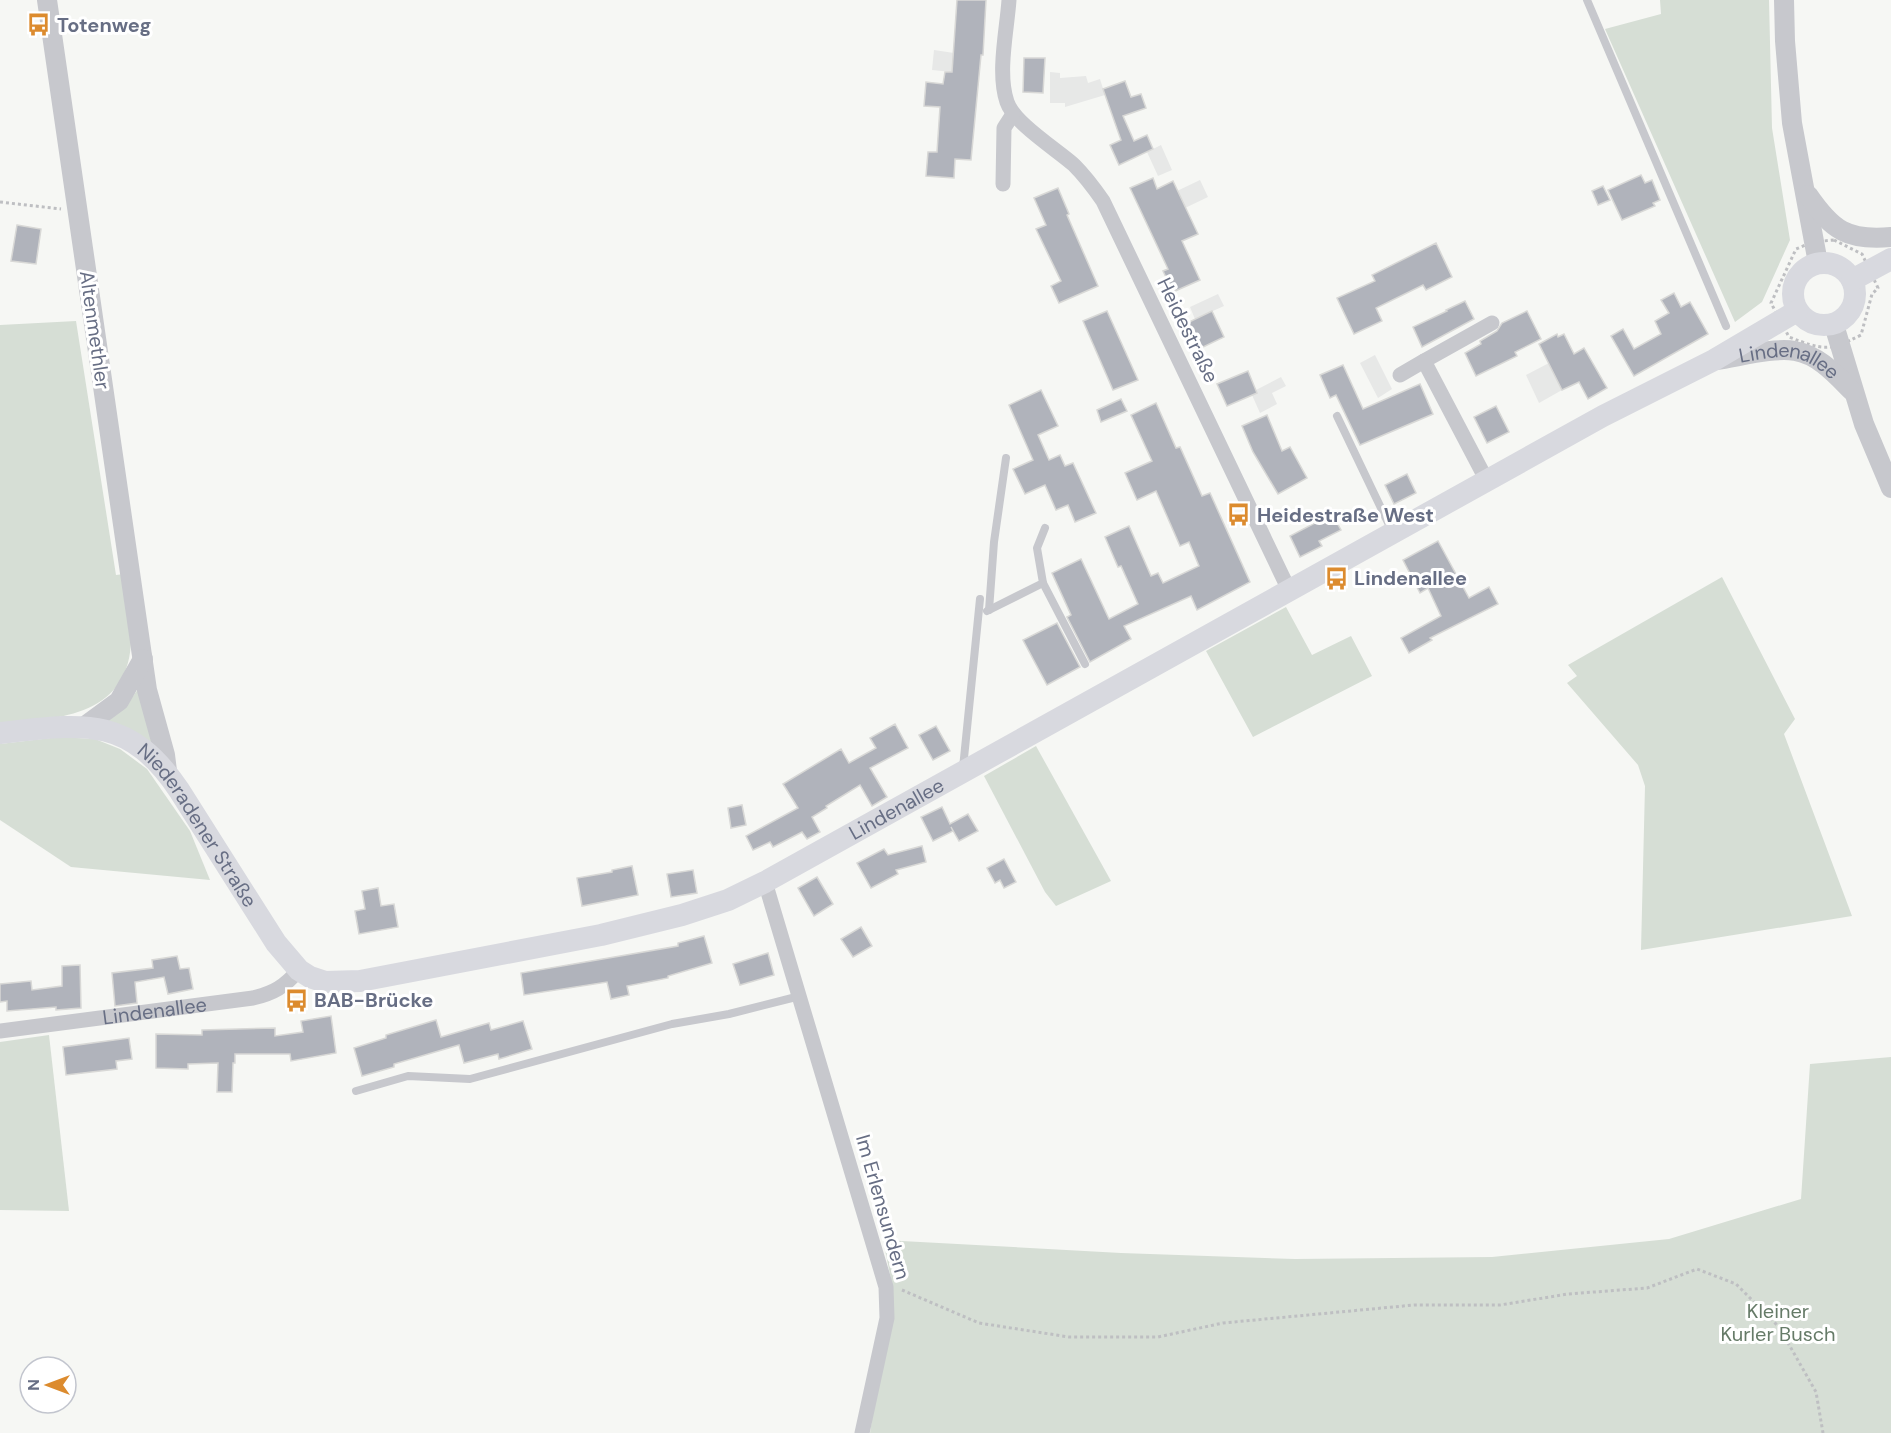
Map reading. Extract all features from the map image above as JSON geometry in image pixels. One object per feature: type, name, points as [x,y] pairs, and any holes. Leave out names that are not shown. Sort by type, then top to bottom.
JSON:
[{"type":"main road","points":[[1862,275],[1846,272],[1828,263],[1815,252],[1795,282],[1788,316],[1823,326],[1837,335],[1844,319],[1851,311],[1862,275],[1891,258]]},
{"type":"main road","name":"Lindenallee","points":[[360,981],[578,940],[682,915],[728,900],[765,882],[1603,416],[1714,360],[1788,316]]},
{"type":"main road","name":"Niederadener Straße","points":[[0,733],[85,726],[113,732],[134,742],[152,755],[167,771],[276,943],[299,970],[325,982],[360,981]]},
{"type":"street","name":"Altenmethler","points":[[47,0],[147,690],[165,755],[167,771]]},
{"type":"street","points":[[1003,184],[1004,128],[1013,114],[1007,101],[1004,80],[1004,55],[1010,0]]},
{"type":"street","points":[[1784,0],[1792,123],[1815,252]]},
{"type":"street","name":"Heidestraße","points":[[1013,114],[1074,165],[1103,201],[1289,590]]},
{"type":"street","points":[[1803,188],[1824,217],[1841,231],[1863,237],[1891,237]]},
{"type":"street","points":[[1400,375],[1492,323]]},
{"type":"street","points":[[1837,335],[1864,424],[1891,488]]},
{"type":"street","name":"Lindenallee","points":[[1714,360],[1768,352],[1795,351],[1819,361],[1854,393]]},
{"type":"street","points":[[1425,361],[1487,481]]},
{"type":"street","points":[[85,726],[119,701],[143,659]]},
{"type":"street","name":"Im Erlensundern","points":[[765,882],[886,1287],[887,1318],[862,1433]]},
{"type":"street","name":"Lindenallee","points":[[0,1031],[253,998],[286,985],[299,970]]},
{"type":"lane","points":[[1587,0],[1726,326]]},
{"type":"lane","points":[[1337,416],[1393,533]]},
{"type":"lane","points":[[989,610],[994,542],[1001,506],[1006,458]]},
{"type":"lane","points":[[1045,528],[1037,548],[1043,583],[1085,664]]},
{"type":"lane","points":[[978,615],[1043,583]]},
{"type":"lane","points":[[962,772],[980,599]]},
{"type":"lane","points":[[356,1091],[408,1076],[470,1080],[672,1024],[729,1014],[800,996]]},
{"type":"path","points":[[0,202],[78,211]]},
{"type":"path","points":[[1834,240],[1862,254],[1862,275],[1878,288],[1872,294],[1861,335],[1837,335],[1817,348],[1789,338],[1788,316],[1771,303],[1796,249],[1815,252],[1834,240]]},
{"type":"path","points":[[886,1287],[899,1289],[979,1323],[1069,1337],[1158,1337],[1223,1323],[1414,1305],[1500,1305],[1568,1294],[1647,1288],[1697,1269],[1736,1284],[1779,1327],[1816,1392],[1823,1433]]},
{"type":"shaded area","points":[[934,50],[954,53],[952,72],[932,70]]},
{"type":"shaded area","points":[[1050,72],[1060,73],[1060,78],[1086,76],[1088,83],[1100,79],[1105,95],[1065,107],[1065,103],[1050,103]]},
{"type":"shaded area","points":[[1161,145],[1172,170],[1158,176],[1147,152]]},
{"type":"shaded area","points":[[1200,180],[1208,197],[1185,208],[1177,191]]},
{"type":"shaded area","points":[[1218,294],[1224,306],[1195,319],[1190,307]]},
{"type":"shaded area","points":[[1375,355],[1392,389],[1378,398],[1360,363]]},
{"type":"shaded area","points":[[1549,363],[1562,390],[1539,403],[1526,375]]},
{"type":"shaded area","points":[[1281,377],[1286,386],[1272,393],[1277,404],[1260,413],[1252,395],[1257,392],[1256,390]]},
{"type":"green space","points":[[1660,0],[1769,0],[1772,128],[1790,240],[1762,302],[1735,322],[1605,29],[1661,14]]},
{"type":"green space","points":[[76,321],[116,575],[124,574],[131,634],[128,661],[120,682],[107,697],[90,708],[47,719],[0,724],[0,325]]},
{"type":"green space","points":[[1722,577],[1795,719],[1784,734],[1852,916],[1641,950],[1645,786],[1638,765],[1567,683],[1577,676],[1568,665]]},
{"type":"green space","points":[[1286,607],[1312,655],[1351,636],[1372,676],[1253,737],[1206,651]]},
{"type":"green space","points":[[139,688],[154,746],[108,721],[124,708]]},
{"type":"green space","points":[[59,737],[95,739],[120,749],[147,769],[190,831],[210,880],[71,867],[0,820],[0,744]]},
{"type":"green space","points":[[1036,746],[1111,881],[1056,906],[1045,892],[984,776]]},
{"type":"green space","points":[[49,1035],[69,1211],[0,1210],[0,1042]]},
{"type":"green space","name":"Kleiner Kurler Busch","points":[[1891,1057],[1891,1433],[870,1433],[892,1284],[883,1240],[1121,1253],[1295,1259],[1492,1257],[1669,1239],[1801,1199],[1810,1064]]},
{"type":"building","points":[[957,0],[986,0],[983,55],[981,55],[971,160],[955,159],[954,178],[926,176],[928,152],[937,152],[940,107],[924,106],[926,82],[943,84],[945,72],[952,72]]},
{"type":"building","points":[[1024,58],[1045,58],[1043,93],[1023,92]]},
{"type":"building","points":[[1125,81],[1131,97],[1141,94],[1146,108],[1123,116],[1134,141],[1147,135],[1153,149],[1119,165],[1110,145],[1121,140],[1103,89]]},
{"type":"building","points":[[1641,175],[1645,183],[1652,180],[1660,200],[1653,203],[1655,206],[1622,220],[1608,190]]},
{"type":"building","points":[[1153,178],[1157,189],[1173,181],[1198,234],[1182,241],[1200,280],[1173,292],[1163,271],[1168,269],[1130,188]]},
{"type":"building","points":[[1603,186],[1610,200],[1598,205],[1592,191]]},
{"type":"building","points":[[1058,188],[1069,214],[1067,215],[1098,286],[1059,303],[1051,286],[1061,281],[1036,229],[1046,225],[1034,198]]},
{"type":"building","points":[[17,225],[41,229],[36,264],[11,261]]},
{"type":"building","points":[[1436,243],[1452,277],[1426,290],[1423,285],[1376,308],[1382,321],[1354,334],[1337,298],[1375,281],[1372,275]]},
{"type":"building","points":[[1674,293],[1681,307],[1690,302],[1708,334],[1634,376],[1611,336],[1623,329],[1634,349],[1661,334],[1655,321],[1669,313],[1661,300]]},
{"type":"building","points":[[1465,301],[1474,319],[1422,347],[1413,327]]},
{"type":"building","points":[[1107,311],[1138,380],[1113,390],[1083,321]]},
{"type":"building","points":[[1212,311],[1224,337],[1199,349],[1187,323]]},
{"type":"building","points":[[1527,311],[1541,339],[1515,352],[1517,356],[1476,376],[1465,353],[1481,344],[1480,341],[1497,331],[1502,323]]},
{"type":"building","points":[[1557,334],[1558,337],[1564,334],[1574,354],[1584,348],[1607,388],[1588,399],[1579,382],[1562,390],[1539,344]]},
{"type":"building","points":[[1343,365],[1363,409],[1420,384],[1433,414],[1360,445],[1336,395],[1330,398],[1320,375]]},
{"type":"building","points":[[1248,371],[1257,393],[1227,406],[1217,384]]},
{"type":"building","points":[[1041,390],[1058,426],[1038,435],[1049,460],[1060,455],[1065,466],[1073,463],[1096,513],[1075,522],[1068,505],[1056,510],[1045,485],[1025,494],[1013,469],[1033,460],[1009,405]]},
{"type":"building","points":[[1121,399],[1127,411],[1101,422],[1097,410]]},
{"type":"building","points":[[1156,403],[1176,448],[1180,447],[1202,496],[1210,493],[1250,582],[1197,610],[1191,596],[1124,626],[1131,639],[1090,662],[1067,617],[1071,615],[1052,573],[1081,559],[1109,619],[1138,604],[1105,537],[1129,526],[1151,576],[1158,573],[1163,583],[1199,566],[1189,542],[1180,546],[1156,491],[1137,500],[1125,473],[1152,461],[1131,415]]},
{"type":"building","points":[[1496,406],[1509,432],[1487,443],[1474,417]]},
{"type":"building","points":[[1267,415],[1282,451],[1290,447],[1307,478],[1278,494],[1253,452],[1242,426]]},
{"type":"building","points":[[1407,474],[1416,493],[1394,504],[1385,485]]},
{"type":"building","points":[[1332,514],[1341,530],[1319,541],[1322,546],[1300,557],[1290,536]]},
{"type":"building","points":[[1438,541],[1469,598],[1489,587],[1498,604],[1430,638],[1432,640],[1409,653],[1401,638],[1441,616],[1428,588],[1420,593],[1403,560]]},
{"type":"building","points":[[1057,623],[1080,667],[1047,685],[1023,640]]},
{"type":"building","points":[[895,724],[908,748],[870,768],[887,797],[872,806],[860,785],[812,817],[820,832],[807,839],[802,832],[773,847],[770,842],[753,850],[746,836],[798,808],[783,784],[841,749],[849,763],[876,748],[870,738]]},
{"type":"building","points":[[936,726],[950,751],[933,760],[919,735]]},
{"type":"building","points":[[742,805],[746,825],[731,828],[728,808]]},
{"type":"building","points":[[942,807],[950,824],[968,814],[978,831],[959,841],[951,827],[953,831],[933,841],[921,817]]},
{"type":"building","points":[[922,846],[926,862],[896,870],[898,874],[871,888],[857,863],[884,849],[888,855]]},
{"type":"building","points":[[1004,859],[1016,882],[1004,888],[1000,880],[995,883],[987,868]]},
{"type":"building","points":[[632,866],[638,895],[582,906],[577,878]]},
{"type":"building","points":[[693,870],[697,893],[671,897],[667,874]]},
{"type":"building","points":[[817,877],[833,904],[814,916],[798,888]]},
{"type":"building","points":[[378,888],[381,906],[394,904],[398,927],[359,934],[355,911],[365,909],[362,891]]},
{"type":"building","points":[[861,927],[872,946],[853,957],[841,939]]},
{"type":"building","points":[[704,936],[712,963],[668,976],[668,978],[627,986],[629,995],[611,999],[607,982],[524,995],[521,973],[678,946],[678,943]]},
{"type":"building","points":[[768,953],[774,975],[740,985],[733,964]]},
{"type":"building","points":[[177,956],[180,969],[189,968],[193,989],[168,994],[164,977],[135,982],[137,1003],[115,1006],[112,973],[153,968],[152,960]]},
{"type":"building","points":[[80,965],[81,1008],[56,1010],[56,1007],[7,1011],[7,1001],[0,1002],[0,984],[31,981],[32,990],[62,986],[62,966]]},
{"type":"building","points":[[331,1016],[336,1053],[291,1061],[290,1054],[235,1054],[232,1092],[217,1092],[218,1063],[188,1064],[188,1069],[156,1068],[156,1034],[202,1035],[202,1030],[275,1028],[275,1036],[303,1032],[301,1021]]},
{"type":"building","points":[[436,1020],[441,1037],[489,1023],[491,1030],[523,1021],[532,1049],[499,1059],[498,1054],[464,1063],[459,1045],[362,1076],[354,1048],[386,1038],[386,1035]]},
{"type":"building","points":[[129,1038],[132,1059],[116,1061],[117,1069],[66,1075],[63,1047]]},
{"type":"place","name":"Totenweg","points":[[39,25]]},
{"type":"place","name":"Heidestraße West","points":[[1239,515]]},
{"type":"place","name":"Lindenallee","points":[[1336,578]]},
{"type":"place","name":"BAB-Brücke","points":[[296,1000]]}]
